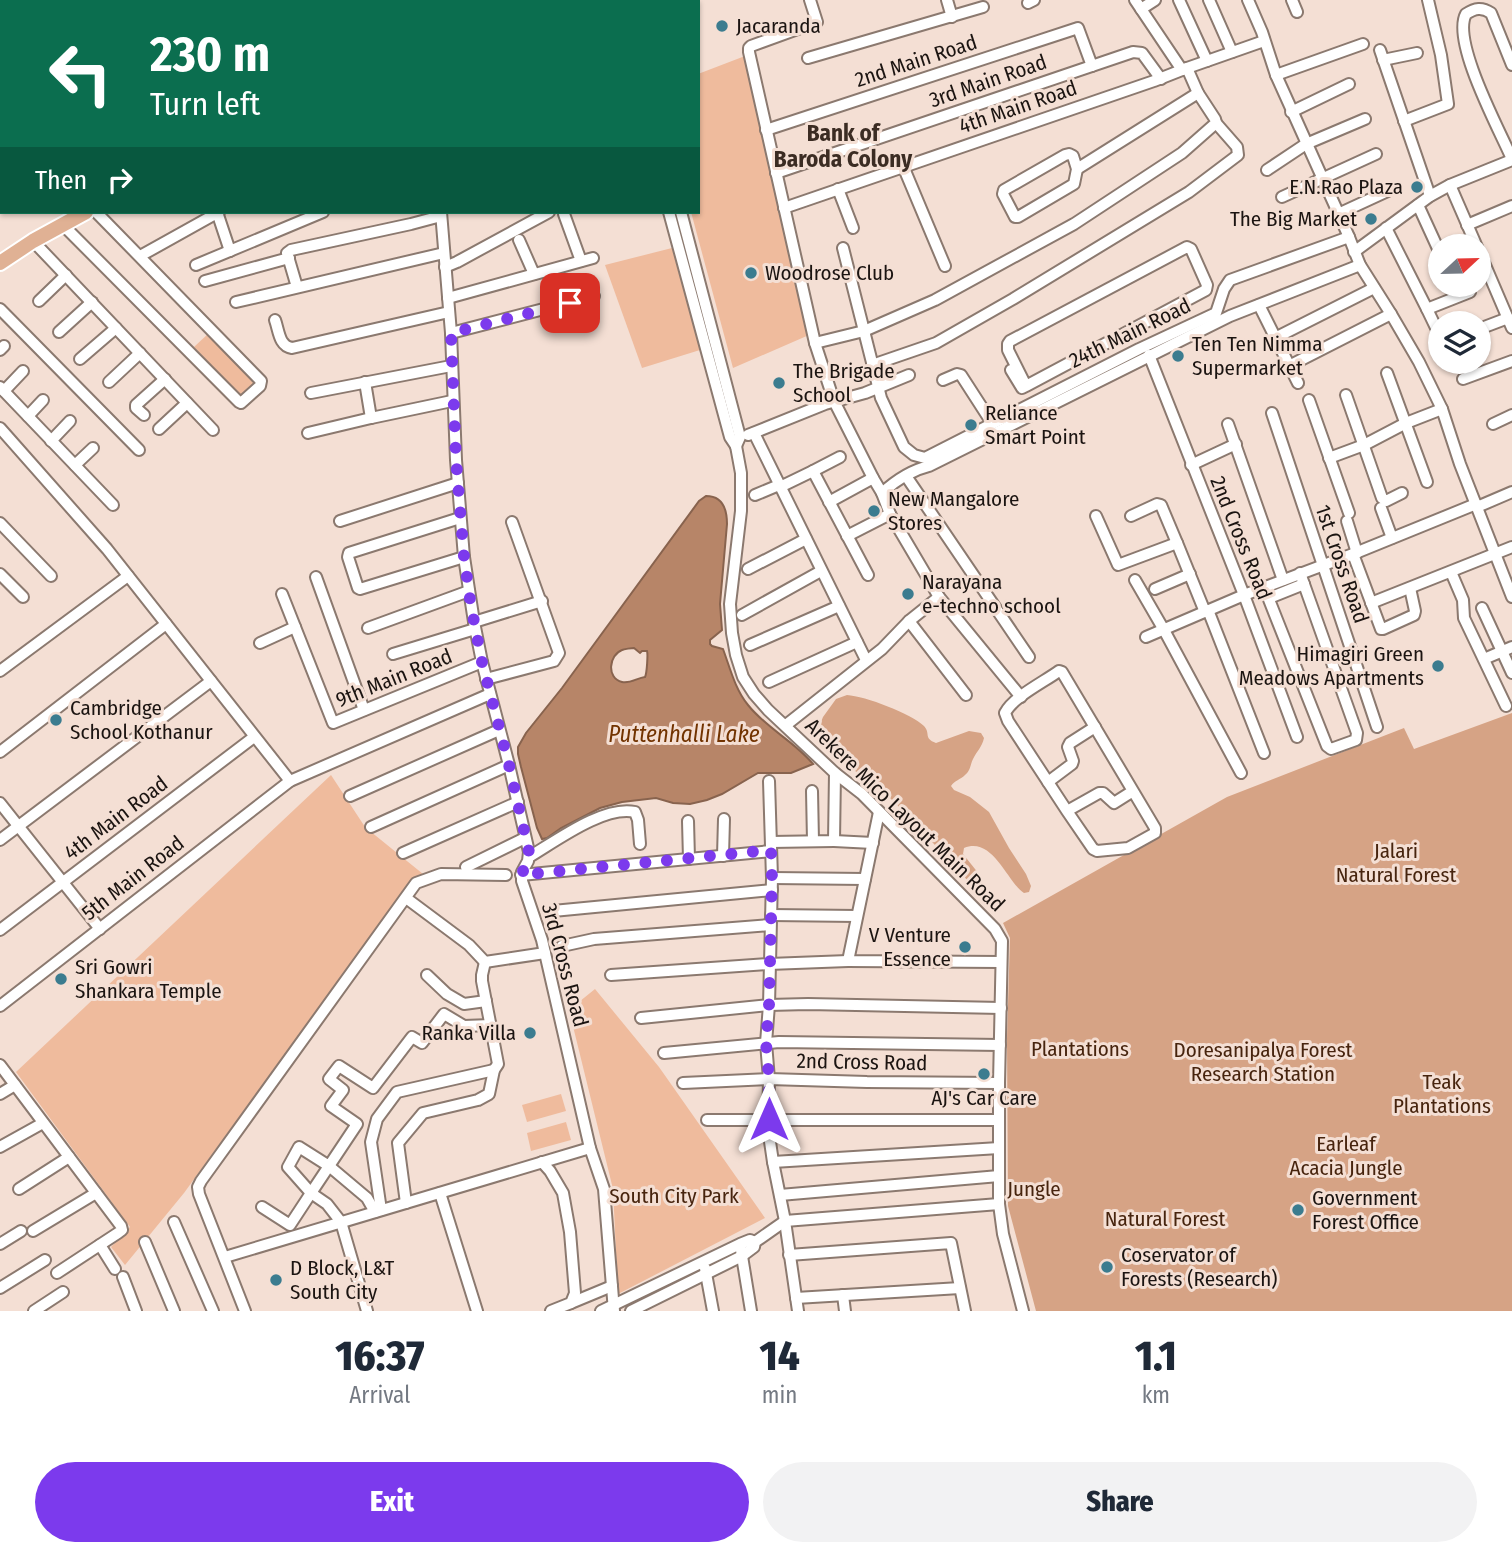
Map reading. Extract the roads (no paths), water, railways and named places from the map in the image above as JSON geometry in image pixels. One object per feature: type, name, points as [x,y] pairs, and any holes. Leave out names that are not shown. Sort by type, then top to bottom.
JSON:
[{"type":"main road","points":[[0,263],[82,214]]},
{"type":"street","points":[[810,0],[817,22],[749,48],[815,342],[834,401],[882,493],[890,514],[939,597],[1021,697]]},
{"type":"street","points":[[947,0],[953,16]]},
{"type":"street","points":[[872,365],[936,343],[1013,299],[1189,192],[1238,155],[1237,147],[1216,123],[1185,69],[1138,4],[1155,0]]},
{"type":"street","points":[[1179,0],[1207,61]]},
{"type":"street","points":[[1209,0],[1231,52]]},
{"type":"street","points":[[1248,0],[1276,75],[1360,265],[1419,362],[1442,409],[1512,597]]},
{"type":"street","points":[[1292,0],[1297,12]]},
{"type":"street","points":[[1404,121],[1448,104],[1441,55],[1428,0]]},
{"type":"street","points":[[808,58],[983,7]]},
{"type":"street","points":[[1354,251],[1430,196],[1512,159],[1507,137],[1474,74],[1462,24],[1466,14],[1476,9],[1491,13],[1512,65]]},
{"type":"street","name":"2nd Main Road","points":[[766,130],[1078,28],[1092,66]]},
{"type":"street","name":"4th Main Road","points":[[784,208],[1264,41]]},
{"type":"street","points":[[1276,75],[1363,44]]},
{"type":"street","name":"3rd Main Road","points":[[776,173],[1133,52],[1142,53],[1161,79]]},
{"type":"street","points":[[1417,53],[1382,55],[1430,196]]},
{"type":"street","points":[[1292,112],[1349,84]]},
{"type":"street","points":[[1077,169],[1073,156],[1065,155],[1004,190],[1003,194],[1015,217],[1074,184],[1077,169],[1198,93]]},
{"type":"street","points":[[1267,170],[1306,144],[1365,119]]},
{"type":"street","points":[[815,342],[864,331],[935,300],[1074,224],[1174,159],[1216,123]]},
{"type":"street","points":[[1282,197],[1376,154]]},
{"type":"street","points":[[903,166],[945,266]]},
{"type":"street","points":[[1450,185],[1471,234]]},
{"type":"street","points":[[838,189],[853,228]]},
{"type":"street","points":[[1338,214],[1390,190]]},
{"type":"street","points":[[1418,205],[1431,234]]},
{"type":"street","points":[[1467,225],[1512,206]]},
{"type":"street","points":[[62,224],[241,403],[261,381],[98,214]]},
{"type":"street","points":[[141,256],[214,214]]},
{"type":"street","points":[[219,214],[230,251]]},
{"type":"street","points":[[196,265],[318,214]]},
{"type":"street","points":[[205,281],[441,214],[464,557],[482,662],[518,802],[529,857],[521,875],[723,856],[813,841],[873,843]]},
{"type":"street","points":[[445,267],[545,214]]},
{"type":"street","points":[[564,214],[581,261]]},
{"type":"street","points":[[669,214],[736,441]]},
{"type":"street","points":[[681,214],[736,441]]},
{"type":"street","points":[[1387,228],[1427,309],[1455,298]]},
{"type":"street","name":"24th Main Road","points":[[882,493],[891,484],[992,423],[1216,313],[1230,280],[1349,237]]},
{"type":"street","points":[[519,240],[534,274]]},
{"type":"street","points":[[33,241],[213,430]]},
{"type":"street","points":[[1012,370],[1022,388],[1026,386],[1117,338],[1206,290],[1207,285],[1189,247],[1010,341],[1008,350],[1026,386]]},
{"type":"street","points":[[843,248],[881,398],[904,447],[925,464]]},
{"type":"street","points":[[236,302],[444,253]]},
{"type":"street","points":[[289,255],[297,287]]},
{"type":"street","points":[[448,298],[593,258]]},
{"type":"street","name":"24th Main Road","points":[[925,464],[1230,316],[1360,265]]},
{"type":"street","points":[[39,302],[66,275]]},
{"type":"street","points":[[1491,279],[1510,323],[1491,327]]},
{"type":"street","points":[[1275,338],[1374,288]]},
{"type":"street","points":[[451,333],[594,296]]},
{"type":"street","points":[[59,332],[92,302]]},
{"type":"street","points":[[1259,305],[1298,383]]},
{"type":"street","points":[[0,309],[139,450]]},
{"type":"street","points":[[275,320],[282,344],[292,348],[449,312]]},
{"type":"street","points":[[1289,366],[1391,314]]},
{"type":"street","points":[[80,359],[116,328]]},
{"type":"street","points":[[1117,338],[1125,356]]},
{"type":"street","points":[[109,382],[140,353]]},
{"type":"street","name":"2nd Cross Road","points":[[1149,355],[1297,737]]},
{"type":"street","points":[[1463,379],[1512,361]]},
{"type":"street","points":[[311,393],[451,366]]},
{"type":"street","points":[[23,371],[2,389],[113,505]]},
{"type":"street","points":[[1387,373],[1427,482]]},
{"type":"street","points":[[736,441],[909,374]]},
{"type":"street","points":[[943,380],[961,375],[992,423]]},
{"type":"street","points":[[144,415],[136,405],[165,379]]},
{"type":"street","points":[[365,382],[371,418]]},
{"type":"street","points":[[1346,395],[1384,500],[1402,493]]},
{"type":"street","points":[[28,416],[43,400]]},
{"type":"street","points":[[1308,400],[1348,517],[1355,553],[1381,629],[1414,615],[1410,588]]},
{"type":"street","points":[[308,433],[452,401]]},
{"type":"street","points":[[159,429],[187,403]]},
{"type":"street","points":[[1329,458],[1442,409]]},
{"type":"street","name":"1st Cross Road","points":[[1272,414],[1377,727]]},
{"type":"street","points":[[1493,424],[1512,415]]},
{"type":"street","points":[[51,441],[70,421]]},
{"type":"street","points":[[1228,424],[1283,580]]},
{"type":"street","points":[[0,428],[107,549],[290,781]]},
{"type":"street","points":[[754,433],[866,660]]},
{"type":"street","name":"Arekere Mico Layout Main Road","points":[[736,441],[741,472],[741,511],[730,604],[732,633],[743,677],[762,703],[835,773],[862,794],[995,929],[1002,941],[999,1204],[1003,1234],[1023,1311]]},
{"type":"street","points":[[1191,465],[1236,444]]},
{"type":"street","points":[[75,465],[93,448]]},
{"type":"street","points":[[755,495],[840,457]]},
{"type":"street","points":[[813,471],[868,575]]},
{"type":"street","points":[[906,476],[1029,657]]},
{"type":"street","points":[[830,502],[873,478]]},
{"type":"street","points":[[340,521],[458,483]]},
{"type":"street","points":[[1146,637],[1244,595],[1267,592],[1302,579],[1321,565],[1512,492]]},
{"type":"street","points":[[1131,516],[1157,504],[1161,505],[1264,753]]},
{"type":"street","points":[[1381,508],[1392,538]]},
{"type":"street","points":[[847,536],[890,514]]},
{"type":"street","points":[[1096,516],[1118,565],[1177,543]]},
{"type":"street","points":[[460,518],[349,553],[348,557],[360,589],[464,557]]},
{"type":"street","points":[[486,679],[554,661],[559,653],[512,522]]},
{"type":"street","points":[[0,523],[51,576]]},
{"type":"street","points":[[748,569],[806,539]]},
{"type":"street","points":[[1371,603],[1512,547]]},
{"type":"street","points":[[742,615],[821,571]]},
{"type":"street","points":[[1451,572],[1463,600],[1464,618],[1506,706]]},
{"type":"street","points":[[0,574],[23,597]]},
{"type":"street","points":[[1155,589],[1190,574]]},
{"type":"street","points":[[0,671],[128,576]]},
{"type":"street","points":[[316,577],[364,710]]},
{"type":"street","points":[[1267,592],[1283,580],[1302,579]]},
{"type":"street","points":[[1267,592],[1327,746],[1333,749],[1356,740],[1357,733],[1302,579]]},
{"type":"street","points":[[1135,580],[1241,773]]},
{"type":"street","points":[[368,628],[469,591]]},
{"type":"street","name":"9th Main Road","points":[[282,594],[333,723],[482,662]]},
{"type":"street","points":[[786,725],[882,649],[909,621],[939,597]]},
{"type":"street","points":[[393,654],[541,601]]},
{"type":"street","points":[[750,645],[839,606]]},
{"type":"street","points":[[1482,608],[1507,649],[1512,673]]},
{"type":"street","points":[[909,621],[966,695]]},
{"type":"street","points":[[0,752],[166,624]]},
{"type":"street","points":[[260,643],[295,627]]},
{"type":"street","points":[[769,681],[857,642]]},
{"type":"street","points":[[1484,659],[1507,649]]},
{"type":"street","points":[[1061,671],[1133,791],[1156,831],[1155,834],[1128,848],[1097,851],[1093,849],[1008,721],[1005,713],[1007,708],[1021,697],[1061,671]]},
{"type":"street","points":[[0,840],[211,681]]},
{"type":"street","name":"5th Main Road","points":[[0,1006],[290,781],[490,694]]},
{"type":"street","points":[[1048,782],[1072,764],[1068,747],[1070,743],[1095,727]]},
{"type":"street","points":[[350,796],[499,730]]},
{"type":"street","name":"4th Main Road","points":[[0,930],[254,737]]},
{"type":"street","points":[[371,827],[509,765]]},
{"type":"street","points":[[834,841],[835,773]]},
{"type":"street","points":[[769,781],[772,878],[766,1043],[769,1119],[773,1162],[798,1311]]},
{"type":"street","points":[[811,791],[813,841]]},
{"type":"street","points":[[1067,811],[1099,793],[1103,793],[1114,803],[1133,791]]},
{"type":"street","points":[[403,853],[518,802]]},
{"type":"street","points":[[0,803],[100,929]]},
{"type":"street","points":[[529,857],[593,820],[615,812],[635,812],[640,845]]},
{"type":"street","points":[[848,961],[879,812]]},
{"type":"street","points":[[723,856],[724,819]]},
{"type":"street","points":[[688,821],[689,859]]},
{"type":"street","points":[[466,867],[525,838]]},
{"type":"street","points":[[245,1311],[198,1187],[416,883],[441,874],[506,875]]},
{"type":"street","name":"3rd Cross Road","points":[[521,875],[545,953],[590,1148],[605,1196],[614,1308]]},
{"type":"street","points":[[772,878],[865,879]]},
{"type":"street","points":[[553,911],[772,890]]},
{"type":"street","points":[[406,898],[469,945],[485,962]]},
{"type":"street","points":[[562,946],[594,939],[771,920],[858,916]]},
{"type":"street","points":[[485,962],[545,953]]},
{"type":"street","points":[[611,975],[848,961],[1001,962]]},
{"type":"street","points":[[406,1203],[398,1143],[423,1113],[478,1100],[489,1094],[494,1070],[498,1064],[482,975],[485,962]]},
{"type":"street","points":[[427,975],[447,994],[464,1004],[486,1001]]},
{"type":"street","points":[[641,1018],[769,1005],[1001,1008]]},
{"type":"street","points":[[262,1207],[290,1225],[357,1124],[331,1106],[343,1090],[329,1079],[339,1066],[373,1088],[412,1037],[422,1043],[444,1014],[464,1026],[491,1025]]},
{"type":"street","points":[[664,1053],[766,1043],[1000,1045]]},
{"type":"street","points":[[0,1065],[121,1226],[122,1230],[57,1273]]},
{"type":"street","points":[[378,1211],[371,1142],[377,1119],[397,1092],[494,1070]]},
{"type":"street","name":"2nd Cross Road","points":[[683,1083],[769,1079],[999,1083]]},
{"type":"street","points":[[0,1094],[15,1085]]},
{"type":"street","points":[[707,1120],[999,1120]]},
{"type":"street","points":[[0,1147],[43,1123]]},
{"type":"street","points":[[368,1311],[341,1222],[327,1204],[311,1193],[288,1167],[299,1147],[329,1166],[367,1198],[378,1211]]},
{"type":"street","points":[[225,1257],[590,1148]]},
{"type":"street","points":[[773,1162],[999,1148]]},
{"type":"street","points":[[19,1189],[69,1157]]},
{"type":"street","points":[[542,1162],[551,1171],[563,1193],[570,1232],[575,1293],[571,1303]]},
{"type":"street","points":[[780,1195],[999,1177]]},
{"type":"street","points":[[0,1244],[96,1193]]},
{"type":"street","points":[[439,1193],[477,1311]]},
{"type":"street","points":[[631,1311],[742,1256],[754,1247],[755,1242],[785,1221],[999,1204]]},
{"type":"street","points":[[174,1222],[213,1311]]},
{"type":"street","points":[[601,1311],[614,1308],[740,1244],[750,1240],[755,1242]]},
{"type":"street","points":[[145,1242],[174,1311]]},
{"type":"street","points":[[789,1255],[951,1242],[965,1311]]},
{"type":"street","points":[[740,1244],[751,1311]]},
{"type":"street","points":[[100,1245],[119,1273],[136,1311]]},
{"type":"street","points":[[0,1288],[45,1261]]},
{"type":"street","points":[[703,1262],[713,1311]]},
{"type":"street","points":[[551,1311],[612,1286]]},
{"type":"street","points":[[796,1298],[960,1288]]},
{"type":"street","points":[[34,1311],[63,1292]]},
{"type":"street","points":[[843,1295],[845,1311]]},
{"type":"water","name":"Puttenhalli Lake","points":[[706,496],[716,498],[723,504],[727,518],[720,604],[722,630],[710,640],[710,644],[723,649],[736,685],[748,705],[813,764],[791,773],[758,773],[722,794],[690,804],[656,798],[600,808],[542,839],[521,767],[518,747],[699,501]],"holes":[[[634,648],[640,653],[647,651],[645,677],[628,682],[617,680],[613,676],[611,666],[614,657],[623,650]]]},
{"type":"place","name":"Jacaranda","points":[[722,26]]},
{"type":"place","name":"E.N.Rao Plaza","points":[[1417,187]]},
{"type":"place","name":"The Big Market","points":[[1371,219]]},
{"type":"place","name":"Woodrose Club","points":[[751,273]]},
{"type":"place","name":"Ten Ten Nimma Supermarket","points":[[1178,356]]},
{"type":"place","name":"The Brigade School","points":[[779,383]]},
{"type":"place","name":"Reliance Smart Point","points":[[971,425]]},
{"type":"place","name":"New Mangalore Stores","points":[[874,511]]},
{"type":"place","name":"Narayana e-techno school","points":[[908,594]]},
{"type":"place","name":"Himagiri Green Meadows Apartments","points":[[1438,666]]},
{"type":"place","name":"Cambridge School Kothanur","points":[[56,720]]},
{"type":"place","name":"V Venture Essence","points":[[965,947]]},
{"type":"place","name":"Sri Gowri Shankara Temple","points":[[61,979]]},
{"type":"place","name":"Ranka Villa","points":[[530,1033]]},
{"type":"place","name":"AJ's Car Care","points":[[984,1074]]},
{"type":"place","name":"Government Forest Office","points":[[1298,1210]]},
{"type":"place","name":"Coservator of Forests (Research)","points":[[1107,1267]]},
{"type":"place","name":"D Block, L&T South City","points":[[276,1280]]},
{"type":"district","name":"Bank of Baroda Colony","points":[[843,146]]},
{"type":"park label","name":"Jalari Natural Forest","points":[[1396,863]]},
{"type":"park label","name":"Plantations","points":[[1080,1049]]},
{"type":"park label","name":"Doresanipalya Forest Research Station","points":[[1263,1062]]},
{"type":"park label","name":"Teak Plantations","points":[[1442,1094]]},
{"type":"park label","name":"Earleaf Acacia Jungle","points":[[1346,1156]]},
{"type":"park label","name":"Jungle","points":[[1034,1189]]},
{"type":"park label","name":"South City Park","points":[[674,1196]]},
{"type":"park label","name":"Natural Forest","points":[[1165,1219]]}]
